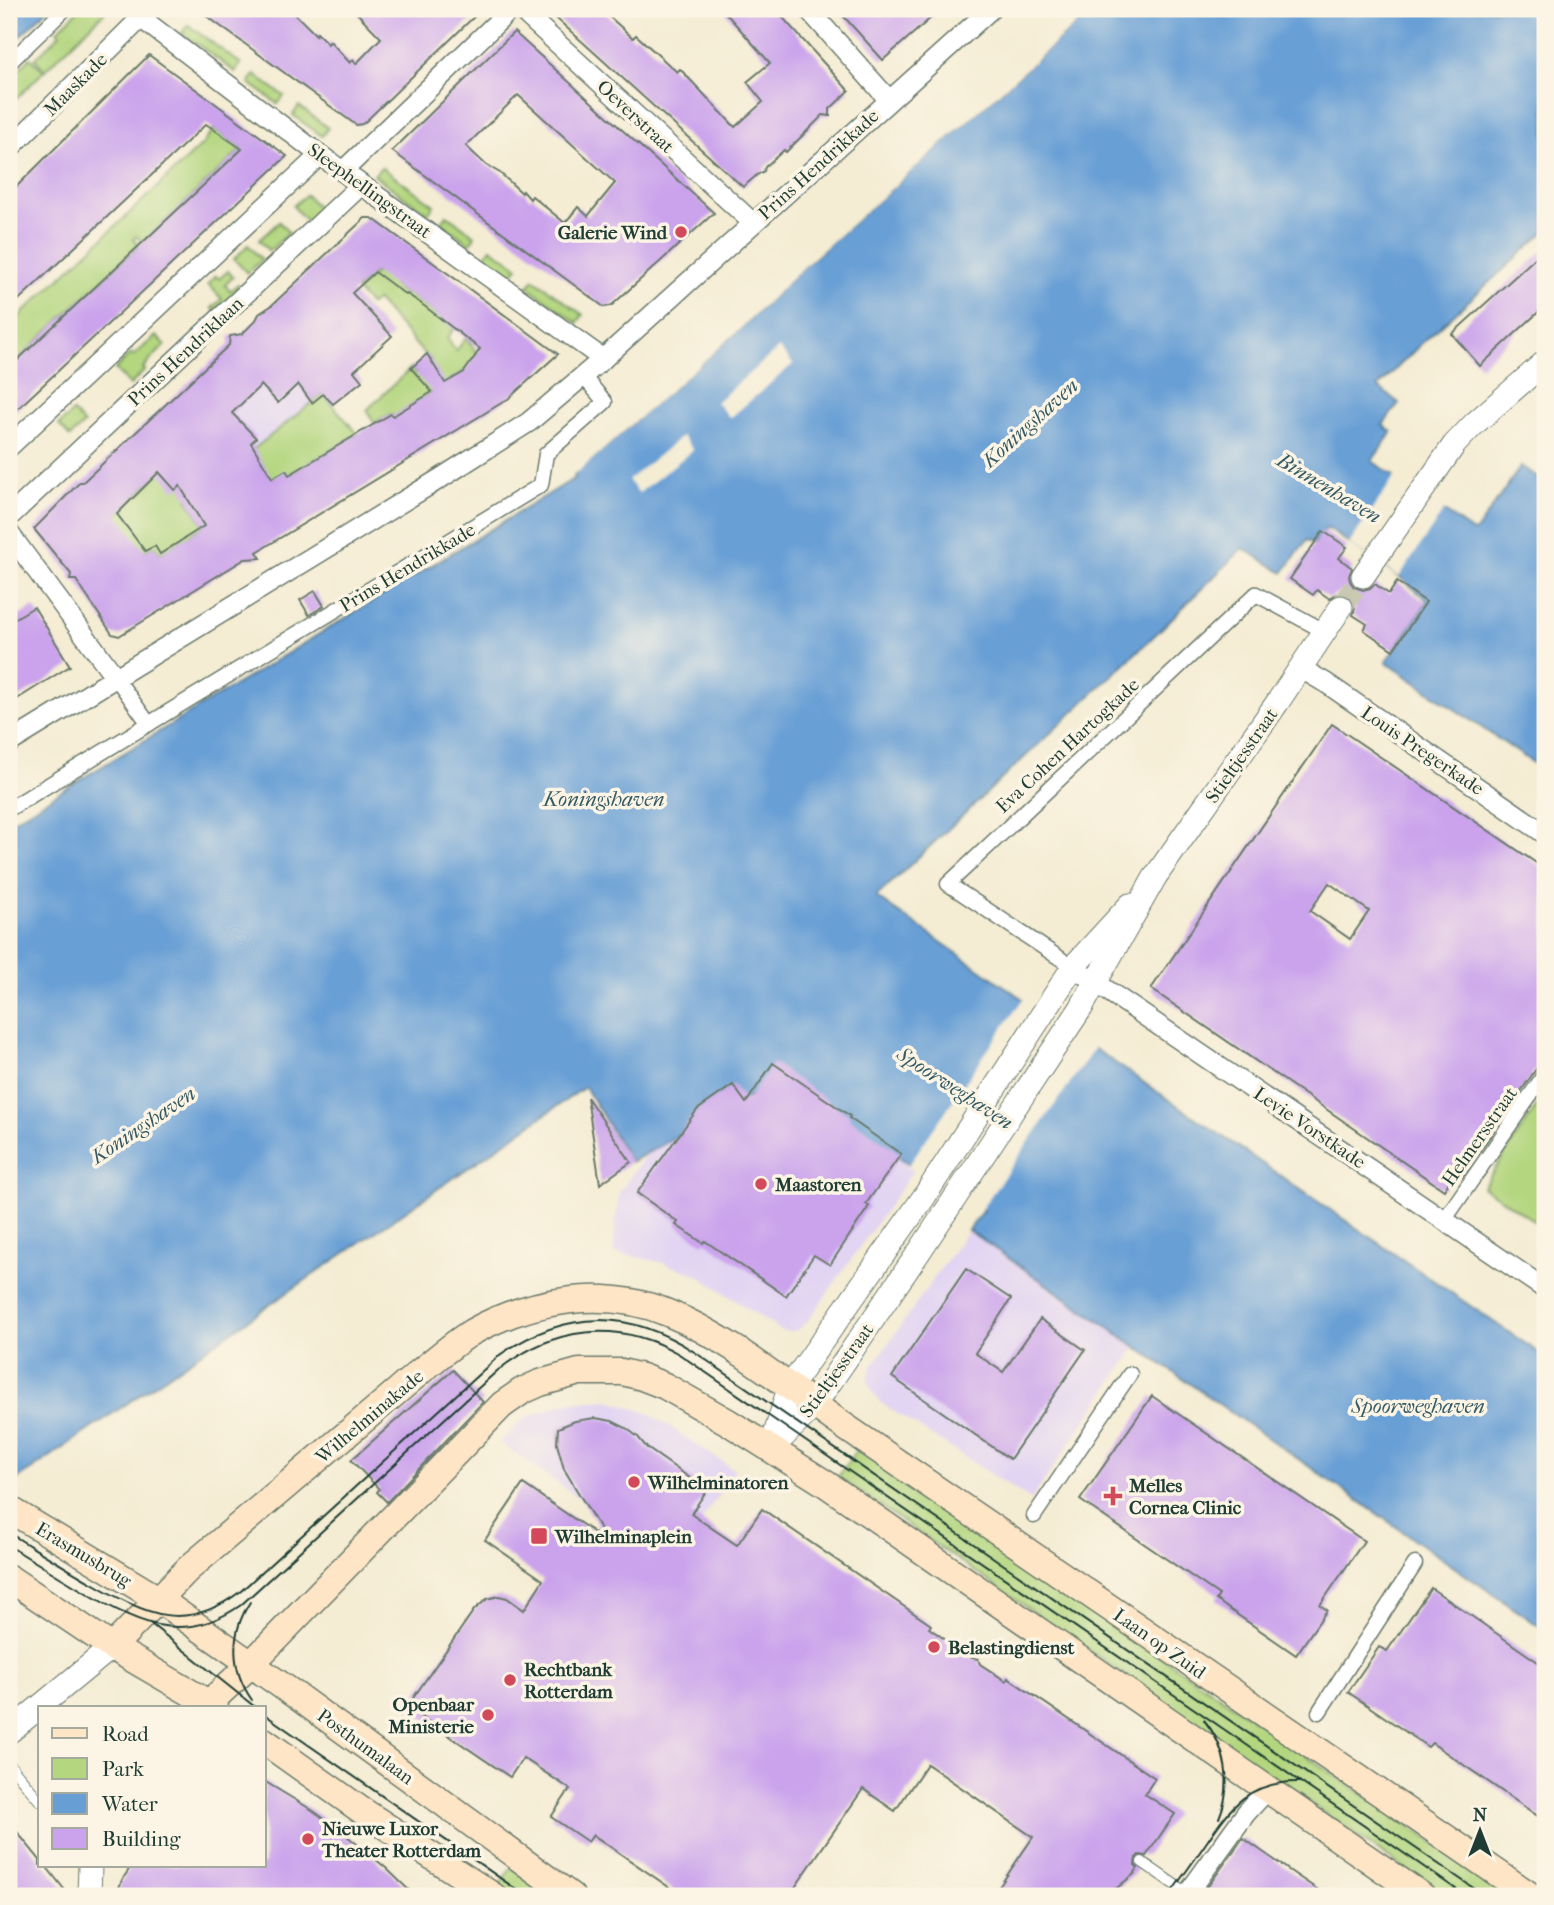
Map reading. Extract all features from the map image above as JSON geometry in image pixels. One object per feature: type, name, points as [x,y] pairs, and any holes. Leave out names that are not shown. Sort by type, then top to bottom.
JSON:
[{"type":"main road","name":"Wilhelminakade","points":[[111,1647],[188,1569],[437,1358],[471,1333],[521,1311],[566,1301],[600,1298],[622,1299],[656,1308],[694,1325],[766,1370],[789,1388]]},
{"type":"main road","points":[[9,1578],[111,1647],[210,1706],[502,1405],[540,1382],[563,1375],[596,1371],[622,1372],[665,1386],[696,1403],[837,1492],[1422,1896]]},
{"type":"main road","name":"Laan op Zuid","points":[[789,1388],[1531,1896]]},
{"type":"main road","name":"Erasmusbrug","points":[[9,1509],[158,1599]]},
{"type":"main road","name":"Posthumalaan","points":[[158,1599],[571,1896]]},
{"type":"main road","points":[[266,1742],[481,1893]]},
{"type":"street","points":[[9,63],[65,9]]},
{"type":"street","points":[[343,171],[511,9]]},
{"type":"street","name":"Oeverstraat","points":[[520,9],[753,223]]},
{"type":"street","points":[[808,9],[889,100]]},
{"type":"street","name":"Prins Hendrikkade","points":[[9,744],[509,436],[540,413],[991,9]]},
{"type":"street","name":"Sleephellingstraat","points":[[141,12],[320,155],[603,359]]},
{"type":"street","name":"Maaskade","points":[[9,149],[141,12]]},
{"type":"street","points":[[9,447],[320,155]]},
{"type":"street","name":"Prins Hendriklaan","points":[[9,517],[361,185]]},
{"type":"street","points":[[1368,568],[1454,445],[1545,362]]},
{"type":"street","name":"Prins Hendrikkade","points":[[9,809],[541,485],[546,454],[605,401],[583,376]]},
{"type":"street","points":[[9,533],[149,723]]},
{"type":"street","name":"Eva Cohen Hartogkade","points":[[1067,963],[948,884],[1256,594],[1324,631]]},
{"type":"street","name":"Stieltjesstraat","points":[[770,1450],[814,1406],[946,1213],[1081,1008],[1155,877],[1341,607]]},
{"type":"street","name":"Louis Pregerkade","points":[[1300,668],[1326,683],[1545,834]]},
{"type":"street","name":"Stieltjesstraat","points":[[770,1450],[789,1388],[924,1197],[1057,992],[1067,963],[1155,877]]},
{"type":"street","name":"Levie Vorstkade","points":[[1067,963],[1545,1289]]},
{"type":"street","name":"Helmersstraat","points":[[1445,1219],[1545,1074]]},
{"type":"street","points":[[1034,1516],[1130,1374]]},
{"type":"street","points":[[1319,1712],[1415,1564]]},
{"type":"street","name":"Wilhelminakade","points":[[40,1706],[111,1647]]},
{"type":"street","name":"Wilhelminakade","points":[[9,1732],[38,1708]]},
{"type":"street","points":[[1187,1895],[1246,1813],[1266,1790]]},
{"type":"street","points":[[89,1896],[90,1867]]},
{"type":"lane","points":[[9,1764],[38,1799]]},
{"type":"lane","points":[[1142,1862],[1187,1895]]},
{"type":"shaded area","points":[[364,306],[392,336],[354,371],[362,381],[333,404],[323,394],[254,449],[221,415],[233,336],[240,335],[255,321],[351,317]]},
{"type":"shaded area","name":"Maastoren","points":[[778,1081],[915,1168],[808,1321],[799,1329],[790,1332],[780,1330],[696,1274],[657,1261],[613,1253],[619,1193],[647,1153]]},
{"type":"shaded area","points":[[968,1230],[1136,1347],[1031,1500],[881,1403],[868,1381],[871,1368]]},
{"type":"shaded area","points":[[609,1400],[650,1414],[735,1470],[673,1564],[499,1442],[525,1418],[565,1403]]},
{"type":"green space","points":[[80,9],[102,9],[105,12],[45,70],[35,59],[60,34],[57,31]]},
{"type":"green space","points":[[188,25],[241,64],[235,72],[182,33]]},
{"type":"green space","points":[[30,58],[44,71],[9,106],[9,79]]},
{"type":"green space","points":[[255,75],[284,96],[278,104],[249,83]]},
{"type":"green space","points":[[299,106],[328,128],[322,136],[293,115]]},
{"type":"green space","points":[[214,129],[242,149],[143,242],[136,236],[133,239],[139,245],[9,368],[9,326],[202,145]]},
{"type":"green space","points":[[381,167],[434,205],[428,214],[374,175]]},
{"type":"green space","points":[[306,195],[322,212],[309,224],[293,206]]},
{"type":"green space","points":[[447,215],[475,236],[470,244],[441,223]]},
{"type":"green space","points":[[279,222],[289,233],[269,251],[259,240]]},
{"type":"green space","points":[[248,245],[262,260],[247,273],[234,259]]},
{"type":"green space","points":[[491,248],[518,267],[512,275],[485,256]]},
{"type":"green space","points":[[389,260],[393,285],[453,327],[447,338],[456,351],[466,338],[482,360],[393,417],[391,414],[374,423],[367,410],[411,368],[415,373],[431,360],[377,300],[370,305],[356,290]]},
{"type":"green space","points":[[228,271],[233,277],[225,285],[230,291],[238,284],[242,288],[216,312],[212,308],[222,299],[208,284],[216,276],[219,279]]},
{"type":"green space","points":[[534,279],[583,315],[577,323],[528,287]]},
{"type":"green space","points":[[156,336],[165,345],[130,385],[115,369]]},
{"type":"green space","points":[[323,394],[358,434],[289,475],[204,486],[187,499],[204,526],[160,554],[155,546],[145,551],[112,555],[106,524],[221,415],[254,449]]},
{"type":"green space","points":[[73,412],[84,424],[70,437],[59,425]]},
{"type":"green space","points":[[1545,1094],[1545,1228],[1483,1187]]},
{"type":"green space","points":[[857,1449],[1512,1896],[1444,1896],[838,1477]]},
{"type":"green space","points":[[513,1865],[558,1896],[503,1896],[495,1891]]},
{"type":"water","points":[[9,9],[48,9],[9,47]]},
{"type":"water","name":"Koningshaven","points":[[1093,9],[1545,9],[1545,232],[1422,343],[1378,387],[1399,403],[1383,425],[1392,432],[1372,461],[1473,532],[1521,466],[1545,483],[1545,771],[1386,662],[1427,602],[1426,599],[1402,579],[1326,529],[1314,544],[1307,540],[1283,573],[1243,548],[1157,633],[876,897],[1545,1357],[1545,1630],[968,1230],[983,1210],[778,1081],[631,1162],[585,1087],[9,1485],[9,823],[575,478],[574,475],[739,330],[807,264]]},
{"type":"pier","points":[[1088,9],[1093,9],[577,473],[575,470],[736,328],[805,261]]},
{"type":"pier","points":[[779,348],[793,364],[730,418],[716,402]]},
{"type":"pier","points":[[682,436],[693,450],[639,493],[628,480]]},
{"type":"pier","points":[[1396,475],[1445,509],[1399,577],[1349,544]]},
{"type":"pier","points":[[1025,996],[1096,1046],[968,1228],[978,1211],[907,1167]]},
{"type":"building","points":[[197,9],[290,9],[316,35],[317,33],[328,44],[330,41],[350,63],[353,60],[356,64],[381,38],[353,9],[482,9],[365,122],[356,125]]},
{"type":"building","points":[[546,9],[601,9],[633,38],[636,35],[677,72],[680,69],[735,127],[763,102],[747,82],[770,63],[722,9],[775,9],[849,91],[830,109],[830,116],[823,115],[786,152],[784,150],[764,171],[743,187]]},
{"type":"building","points":[[837,9],[941,9],[883,60]]},
{"type":"building","points":[[514,32],[714,213],[611,306],[604,307],[392,151]],"holes":[[[518,95],[615,183],[588,216],[578,207],[565,223],[532,196],[530,199],[523,191],[522,193],[466,146]]]},
{"type":"building","points":[[149,55],[287,156],[9,417],[9,368],[242,149],[206,124],[9,309],[9,194]]},
{"type":"building","points":[[365,218],[372,218],[558,354],[508,399],[257,552],[261,558],[245,559],[119,636],[112,634],[76,580],[70,580],[71,574],[34,529],[80,482],[229,345],[230,336],[242,334],[259,314],[271,306]],"holes":[[[375,272],[480,349],[464,372],[445,383],[427,354],[411,368],[432,392],[289,475],[286,470],[272,478],[251,443],[256,438],[232,413],[261,385],[278,403],[298,384],[312,403],[323,394],[333,404],[362,381],[354,371],[392,336],[352,293]],[[159,472],[175,490],[180,486],[204,526],[160,554],[155,546],[145,551],[117,514]]]},
{"type":"building","points":[[1545,249],[1545,306],[1480,366],[1452,334]]},
{"type":"building","points":[[1323,531],[1347,547],[1339,558],[1352,568],[1349,576],[1354,587],[1363,590],[1375,584],[1389,594],[1397,582],[1426,602],[1393,650],[1364,630],[1367,624],[1353,615],[1355,607],[1349,596],[1341,593],[1330,599],[1317,590],[1313,595],[1290,579]]},
{"type":"building","points":[[315,591],[324,606],[309,615],[300,600]]},
{"type":"building","points":[[34,607],[70,666],[9,704],[9,622]]},
{"type":"building","points":[[1332,724],[1545,869],[1545,1056],[1462,1177],[1456,1172],[1444,1190],[1151,989]],"holes":[[[1329,883],[1369,911],[1350,939],[1310,911]]]},
{"type":"building","name":"Maastoren","points":[[773,1063],[901,1154],[866,1204],[869,1206],[830,1265],[814,1255],[786,1296],[705,1241],[703,1243],[676,1225],[678,1222],[637,1193],[697,1110],[733,1085],[746,1103]]},
{"type":"building","points":[[587,1097],[631,1162],[600,1184]]},
{"type":"building","points":[[966,1269],[1011,1299],[975,1353],[1003,1372],[1040,1319],[1085,1350],[1010,1459],[892,1377]]},
{"type":"building","points":[[453,1370],[483,1402],[387,1502],[377,1492],[379,1489],[351,1460]]},
{"type":"building","points":[[1152,1396],[1364,1541],[1320,1605],[1327,1610],[1296,1655],[1216,1600],[1219,1595],[1080,1500]]},
{"type":"building","points":[[595,1418],[612,1421],[626,1428],[647,1448],[707,1490],[691,1514],[737,1545],[762,1509],[931,1625],[929,1628],[953,1645],[959,1645],[960,1650],[978,1659],[980,1664],[1006,1681],[1008,1678],[1155,1778],[1145,1794],[1175,1814],[1146,1856],[1139,1855],[1136,1858],[1135,1865],[1138,1868],[1134,1874],[1107,1896],[993,1896],[1033,1837],[927,1764],[895,1811],[863,1789],[789,1896],[682,1896],[593,1835],[588,1842],[551,1817],[570,1789],[523,1758],[510,1777],[407,1707],[474,1610],[487,1599],[499,1596],[507,1598],[524,1610],[543,1580],[485,1540],[523,1484],[608,1542],[564,1469],[557,1444],[558,1428],[575,1421]]},
{"type":"building","points":[[1431,1588],[1545,1667],[1545,1821],[1432,1743],[1428,1747],[1348,1692],[1379,1647],[1387,1651]]},
{"type":"building","name":"Nieuwe Luxor Theater Rotterdam","points":[[266,1782],[340,1830],[415,1896],[116,1896],[131,1867],[266,1867]]},
{"type":"building","points":[[9,1822],[38,1858],[38,1867],[47,1867],[64,1889],[55,1896],[9,1896]]},
{"type":"building","points":[[1243,1838],[1293,1873],[1327,1896],[1201,1896]]},
{"type":"tunnel","points":[[1341,607],[1363,576]]},
{"type":"tram line","points":[[9,1533],[131,1604],[166,1615],[184,1616],[202,1612],[241,1591],[501,1354],[526,1339],[574,1322],[598,1320],[647,1328],[696,1353],[1485,1896]]},
{"type":"tram line","points":[[9,1546],[99,1600],[138,1619],[177,1627],[198,1625],[219,1618],[241,1605],[497,1371],[518,1356],[562,1337],[585,1332],[632,1335],[679,1354],[1466,1896]]},
{"type":"tram line","points":[[250,1602],[239,1626],[235,1651],[240,1676],[252,1700]]},
{"type":"tram line","points":[[151,1624],[254,1706]]},
{"type":"tram line","points":[[266,1715],[526,1896]]},
{"type":"tram line","points":[[1204,1720],[1218,1742],[1225,1767],[1226,1793],[1219,1818]]},
{"type":"tram line","points":[[1169,1896],[1224,1817],[1244,1798],[1267,1786],[1300,1782]]},
{"type":"place","name":"Galerie Wind","points":[[681,232]]},
{"type":"place","name":"Maastoren","points":[[761,1184]]},
{"type":"place","name":"Wilhelminatoren","points":[[634,1482]]},
{"type":"place","name":"Melles Cornea Clinic","points":[[1113,1496]]},
{"type":"place","name":"Wilhelminaplein","points":[[539,1536]]},
{"type":"place","name":"Belastingdienst","points":[[934,1647]]},
{"type":"place","name":"Rechtbank Rotterdam","points":[[510,1680]]},
{"type":"place","name":"Openbaar Ministerie","points":[[488,1715]]},
{"type":"place","name":"Nieuwe Luxor Theater Rotterdam","points":[[308,1839]]},
{"type":"water label","name":"Binnenhaven","points":[[1329,488]]},
{"type":"water label","name":"Spoorweghaven","points":[[955,1088]]},
{"type":"water label","name":"Spoorweghaven","points":[[1418,1406]]}]
